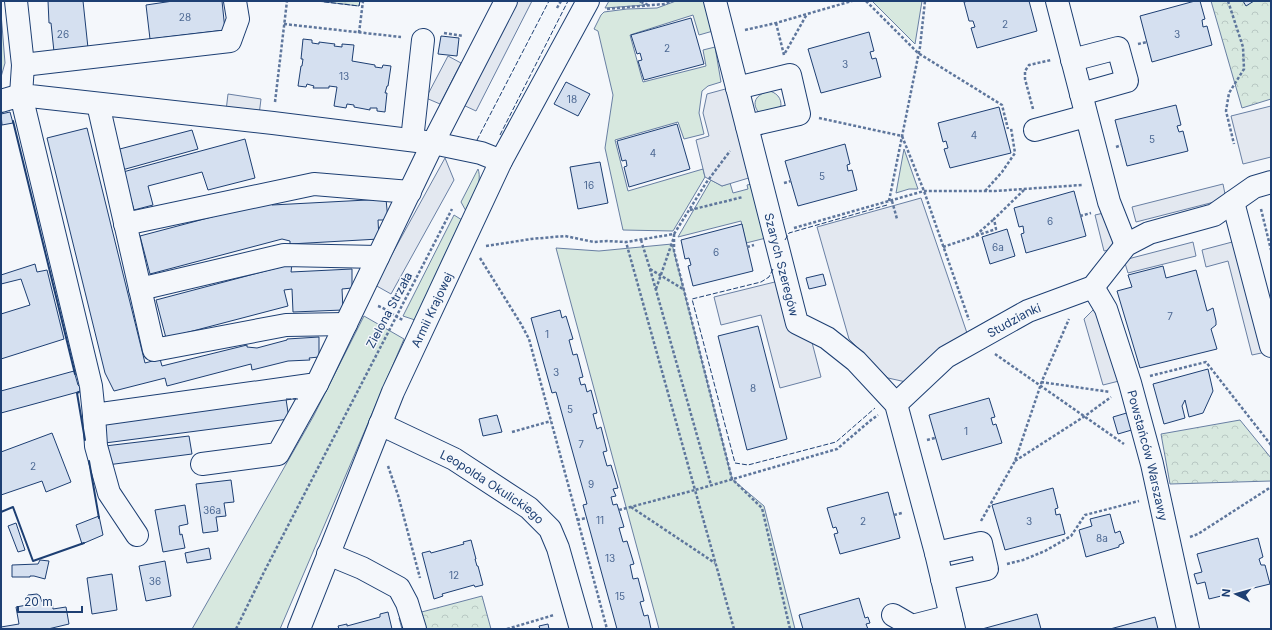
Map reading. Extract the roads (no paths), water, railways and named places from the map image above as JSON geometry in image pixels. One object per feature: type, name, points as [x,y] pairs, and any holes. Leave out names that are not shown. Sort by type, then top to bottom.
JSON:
[{"type":"street","points":[[16,1],[23,65],[11,98],[91,386],[96,446],[109,493],[137,535]]},
{"type":"street","points":[[23,65],[230,41],[238,20],[236,1]]},
{"type":"street","points":[[202,464],[278,454],[317,384],[433,143],[506,1]]},
{"type":"street","name":"Szarych Szeregów","points":[[715,1],[797,323],[827,338],[856,361],[896,404]]},
{"type":"street","points":[[1056,1],[1115,220],[1126,245]]},
{"type":"street","name":"Armii Krajowej","points":[[299,629],[393,392],[501,161],[596,5]]},
{"type":"street","points":[[412,140],[423,40]]},
{"type":"street","points":[[1071,57],[1118,48],[1127,81],[1081,94]]},
{"type":"street","points":[[737,88],[790,76],[799,114],[747,127]]},
{"type":"street","points":[[11,98],[98,104],[412,140],[481,153],[501,161]]},
{"type":"street","points":[[98,104],[154,350],[286,325],[346,324]]},
{"type":"street","points":[[1037,130],[1086,116]]},
{"type":"street","points":[[1088,289],[1126,245],[1149,233],[1214,215],[1254,187],[1271,182]]},
{"type":"street","points":[[125,224],[314,184],[410,192]]},
{"type":"street","points":[[1233,202],[1271,346]]},
{"type":"street","points":[[140,289],[284,255],[378,257]]},
{"type":"street","name":"Studzianki","points":[[896,404],[946,357],[1028,311],[1088,289]]},
{"type":"street","name":"Powstańców Warszawy","points":[[1088,289],[1106,309],[1130,383],[1152,464],[1188,629]]},
{"type":"street","points":[[94,415],[317,384]]},
{"type":"street","points":[[893,615],[912,626],[953,622],[896,404]]},
{"type":"street","name":"Leopolda Okulickiego","points":[[380,424],[454,459],[529,508],[550,529],[558,548],[581,629]]},
{"type":"street","points":[[936,553],[981,543],[987,569],[942,579]]},
{"type":"street","points":[[328,554],[362,568],[398,588],[407,603],[415,629]]}]
